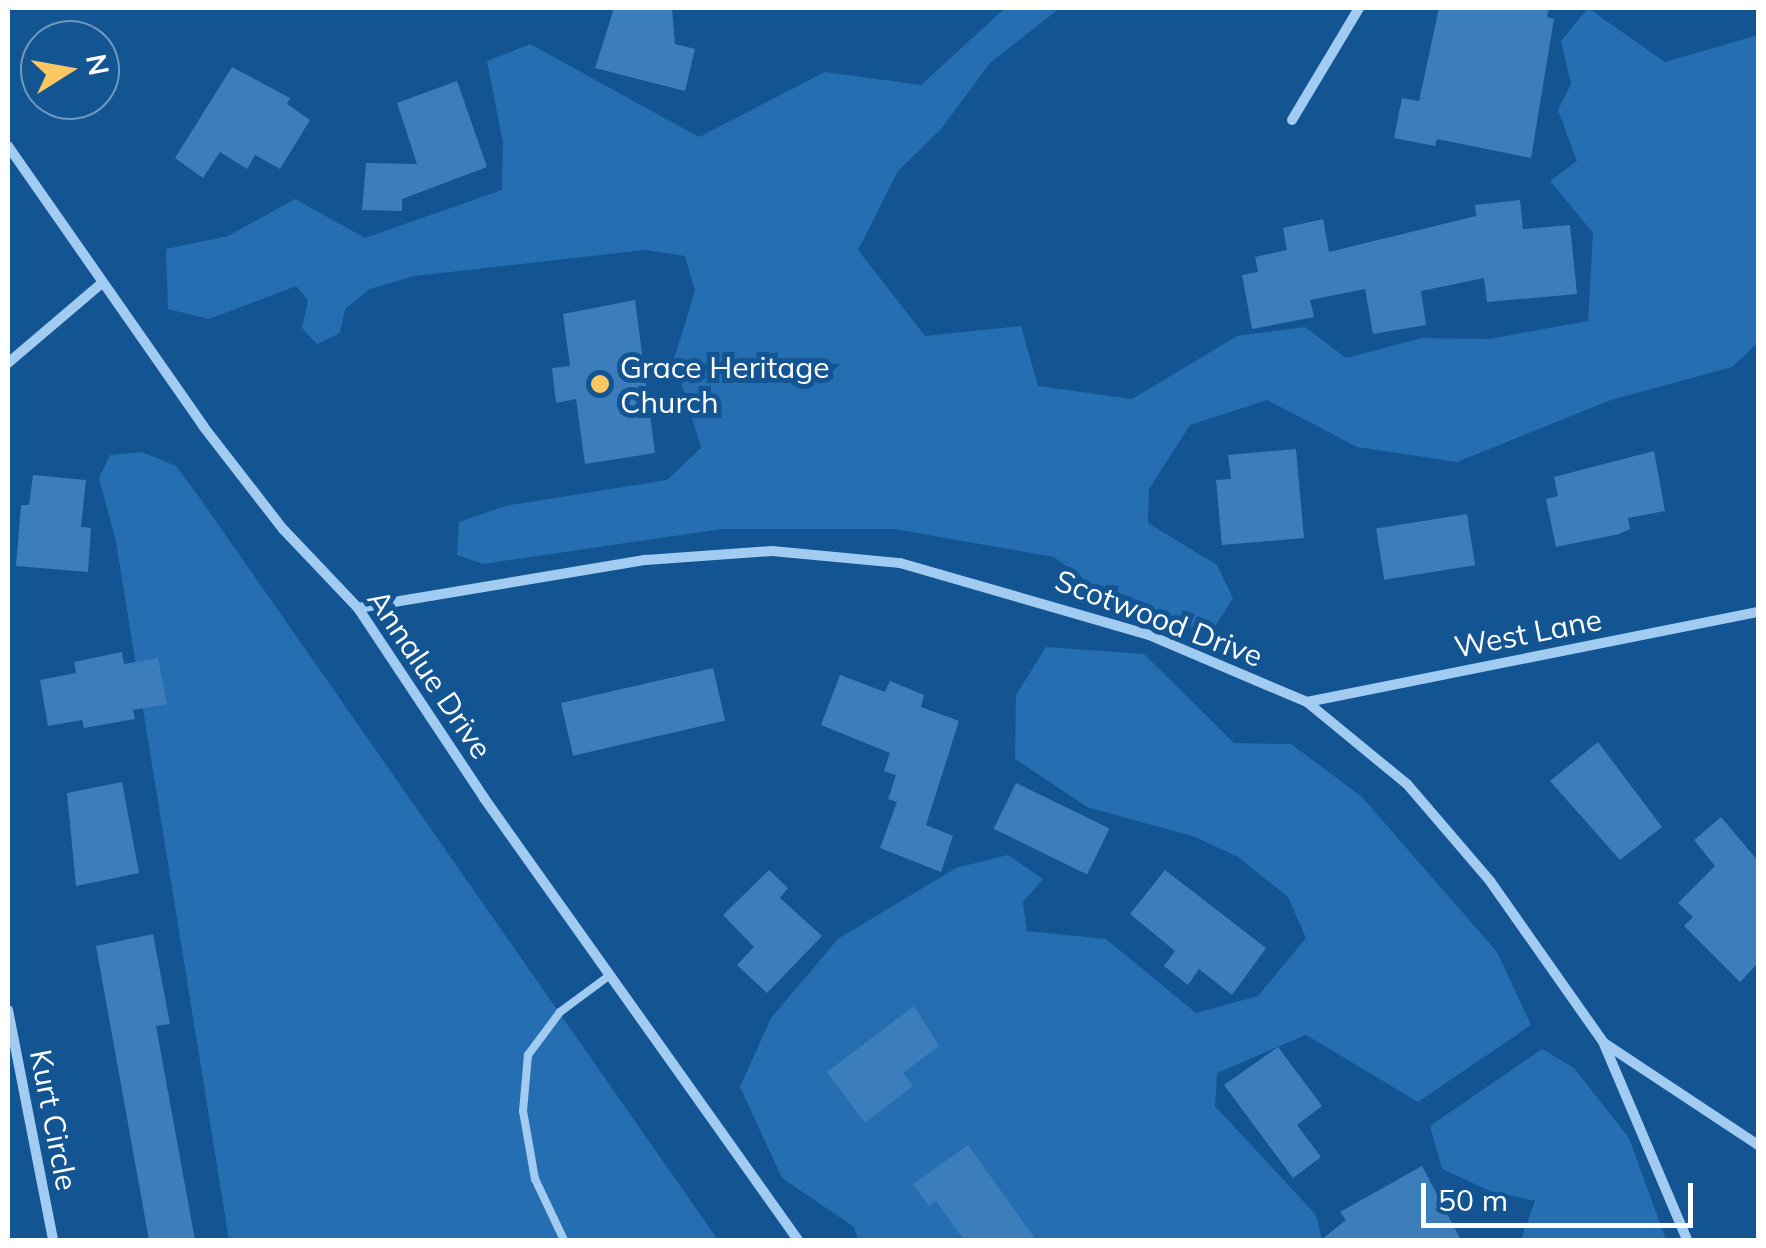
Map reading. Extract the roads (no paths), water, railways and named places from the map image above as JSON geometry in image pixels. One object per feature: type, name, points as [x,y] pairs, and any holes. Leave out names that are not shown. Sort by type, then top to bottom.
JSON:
[{"type":"street","points":[[1292,120],[1359,8]]},
{"type":"street","name":"Annalue Drive","points":[[8,146],[271,514],[358,608],[610,976],[798,1240]]},
{"type":"street","points":[[8,364],[102,282]]},
{"type":"street","name":"Scotwood Drive","points":[[358,608],[646,560],[772,551],[900,563],[1149,635],[1307,702],[1408,784],[1490,881],[1604,1043],[1758,1145]]},
{"type":"street","name":"West Lane","points":[[1307,702],[1758,612]]},
{"type":"street","name":"Kurt Circle","points":[[8,1010],[10,1043],[52,1240]]},
{"type":"street","points":[[1604,1043],[1687,1240]]},
{"type":"lane","points":[[564,1240],[536,1179],[523,1111],[528,1054],[560,1012],[610,976]]},
{"type":"place","name":"Grace Heritage Church","points":[[600,384]]}]
